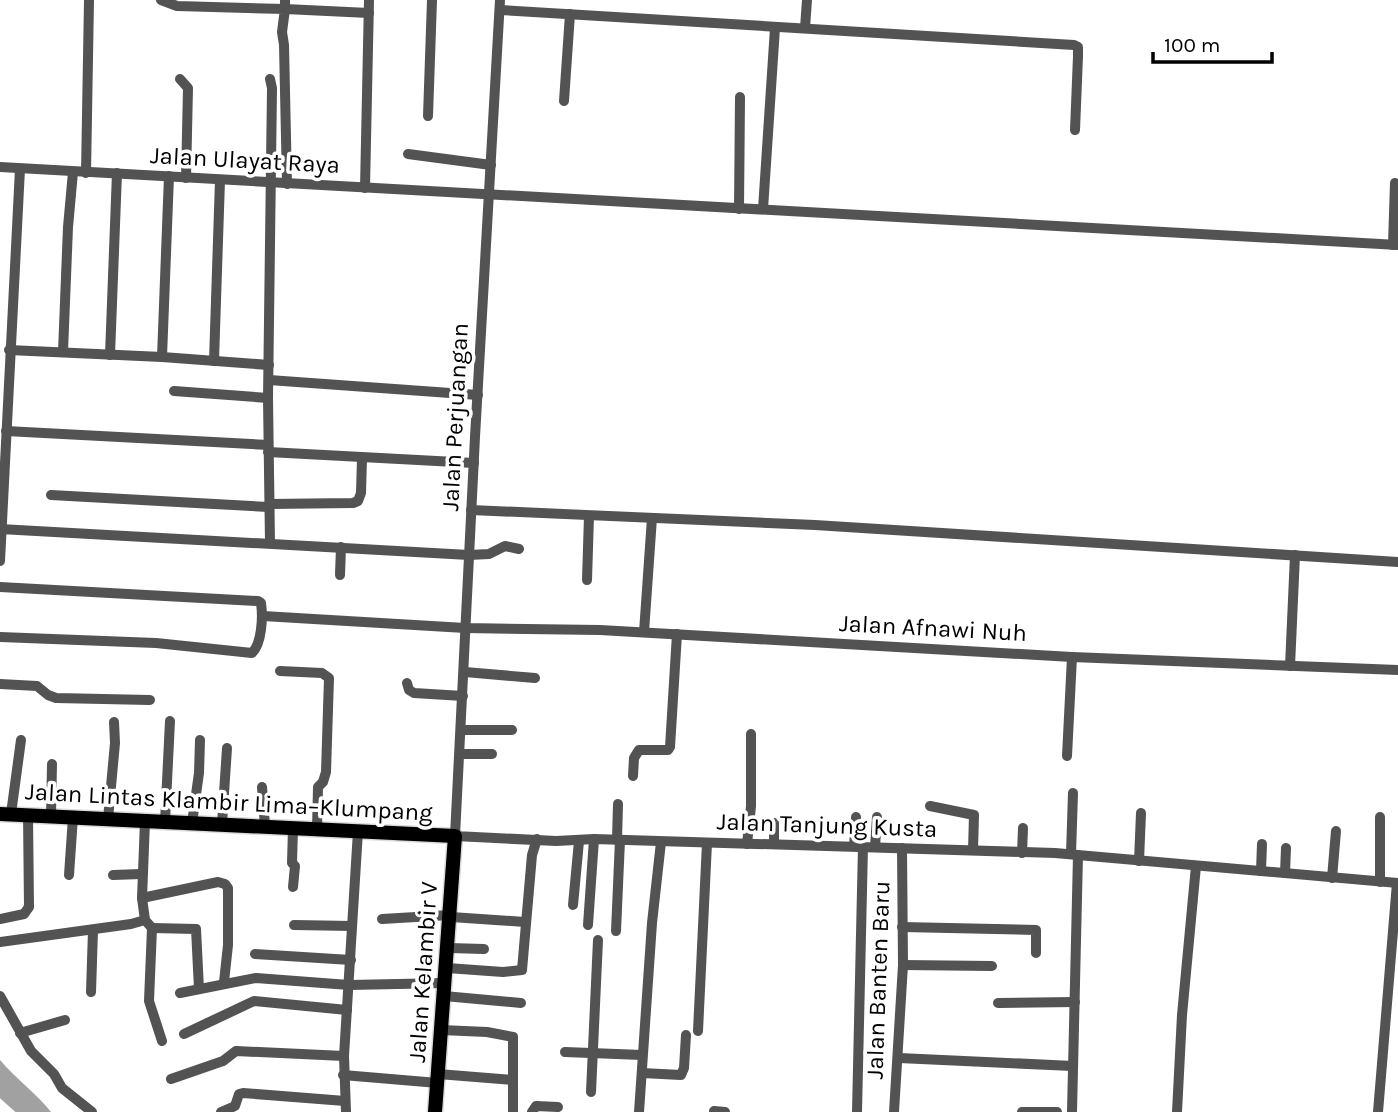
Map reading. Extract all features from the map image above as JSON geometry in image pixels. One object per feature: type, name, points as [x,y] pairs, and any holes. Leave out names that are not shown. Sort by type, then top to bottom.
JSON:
[{"type":"main road","name":"Jalan Lintas Klambir Lima–Klumpang","points":[[6,814],[455,835]]},
{"type":"main road","name":"Jalan Kelambir V","points":[[435,1112],[449,948],[455,835]]},
{"type":"street","points":[[86,173],[89,0]]},
{"type":"street","points":[[161,0],[177,6],[285,5],[369,13]]},
{"type":"street","points":[[365,188],[369,0]]},
{"type":"street","points":[[428,116],[432,0]]},
{"type":"street","points":[[805,28],[807,0]]},
{"type":"street","points":[[285,5],[282,32],[287,184]]},
{"type":"street","points":[[500,5],[570,14],[1077,46],[1075,130]]},
{"type":"street","name":"Jalan Perjuangan","points":[[455,835],[500,5]]},
{"type":"street","points":[[564,101],[570,14]]},
{"type":"street","points":[[763,209],[775,28]]},
{"type":"street","points":[[180,79],[188,88],[186,178]]},
{"type":"street","points":[[270,79],[270,543]]},
{"type":"street","points":[[738,209],[740,97]]},
{"type":"street","points":[[408,154],[491,165]]},
{"type":"street","name":"Jalan Ulayat Raya","points":[[0,167],[1395,245]]},
{"type":"street","points":[[0,561],[4,424],[20,169]]},
{"type":"street","points":[[63,352],[73,172]]},
{"type":"street","points":[[110,355],[117,173]]},
{"type":"street","points":[[162,357],[169,176]]},
{"type":"street","points":[[215,361],[220,180]]},
{"type":"street","points":[[1395,183],[1395,245]]},
{"type":"street","points":[[9,350],[269,365]]},
{"type":"street","points":[[269,380],[478,395]]},
{"type":"street","points":[[174,391],[268,398]]},
{"type":"street","points":[[4,424],[362,458],[474,463]]},
{"type":"street","points":[[51,495],[268,505],[353,503],[358,501],[361,493],[362,458]]},
{"type":"street","points":[[471,510],[828,526],[1398,562]]},
{"type":"street","points":[[587,580],[589,516]]},
{"type":"street","points":[[644,632],[652,518]]},
{"type":"street","points":[[1,529],[469,555],[489,554],[505,546],[519,549]]},
{"type":"street","points":[[340,575],[341,547]]},
{"type":"street","points":[[1290,666],[1296,555]]},
{"type":"street","points":[[0,587],[258,601],[261,603],[262,616],[256,648],[252,653],[156,643],[0,637]]},
{"type":"street","name":"Jalan Afnawi Nuh","points":[[262,616],[466,628],[644,632],[1072,657],[1398,670]]},
{"type":"street","points":[[633,776],[634,758],[639,750],[668,750],[670,747],[677,634]]},
{"type":"street","points":[[1067,756],[1072,657]]},
{"type":"street","points":[[280,671],[322,673],[328,678],[326,772],[318,787],[317,829]]},
{"type":"street","points":[[464,672],[535,678]]},
{"type":"street","points":[[407,683],[409,690],[414,693],[463,696]]},
{"type":"street","points":[[0,684],[37,686],[56,698],[150,700]]},
{"type":"street","points":[[165,822],[170,721]]},
{"type":"street","points":[[108,819],[115,743],[114,722]]},
{"type":"street","points":[[461,730],[512,730]]},
{"type":"street","points":[[747,844],[751,806],[751,734]]},
{"type":"street","points":[[6,814],[21,740]]},
{"type":"street","points":[[192,823],[199,773],[200,740]]},
{"type":"street","points":[[222,824],[227,748]]},
{"type":"street","points":[[460,754],[492,754]]},
{"type":"street","points":[[51,816],[52,764]]},
{"type":"street","points":[[262,787],[265,827]]},
{"type":"street","points":[[1072,1112],[1075,1002],[1073,793]]},
{"type":"street","points":[[616,931],[618,804]]},
{"type":"street","points":[[930,806],[974,815],[973,850]]},
{"type":"street","points":[[1139,861],[1141,813]]},
{"type":"street","points":[[0,919],[24,914],[29,907],[28,815]]},
{"type":"street","points":[[69,875],[73,817]]},
{"type":"street","points":[[856,817],[859,846],[857,1112]]},
{"type":"street","points":[[876,847],[877,817]]},
{"type":"street","points":[[1380,817],[1380,881]]},
{"type":"street","points":[[145,821],[141,874],[142,898],[149,924],[149,1001],[162,1041]]},
{"type":"street","points":[[774,823],[774,844]]},
{"type":"street","points":[[293,828],[293,887]]},
{"type":"street","points":[[1022,853],[1023,828]]},
{"type":"street","points":[[221,1112],[235,1105],[243,1093],[345,1106],[343,1076],[358,831]]},
{"type":"street","points":[[1332,878],[1336,831]]},
{"type":"street","name":"Jalan Tanjung Kusta","points":[[455,835],[1074,855],[1397,883]]},
{"type":"street","points":[[180,993],[224,982],[256,978],[349,985],[445,982],[521,971],[537,839]]},
{"type":"street","points":[[588,925],[594,839]]},
{"type":"street","points":[[573,905],[579,841]]},
{"type":"street","points":[[639,1112],[661,842]]},
{"type":"street","points":[[698,1031],[706,843]]},
{"type":"street","points":[[1261,871],[1262,844]]},
{"type":"street","name":"Jalan Banten Baru","points":[[894,1112],[903,965],[902,848]]},
{"type":"street","points":[[1285,873],[1286,848]]},
{"type":"street","points":[[1177,1112],[1182,1015],[1196,866]]},
{"type":"street","points":[[113,875],[141,874]]},
{"type":"street","points":[[142,898],[212,883],[225,884],[228,894],[228,946],[224,982]]},
{"type":"street","points":[[1378,1112],[1397,883]]},
{"type":"street","points":[[382,919],[451,916],[526,922]]},
{"type":"street","points":[[0,942],[149,924],[196,929],[199,989]]},
{"type":"street","points":[[294,925],[352,926]]},
{"type":"street","points":[[902,927],[1036,927],[1036,953]]},
{"type":"street","points":[[91,992],[93,930]]},
{"type":"street","points":[[591,1092],[597,940]]},
{"type":"street","points":[[449,948],[484,949]]},
{"type":"street","points":[[255,954],[351,960]]},
{"type":"street","points":[[903,965],[992,966]]},
{"type":"street","points":[[445,982],[521,1003]]},
{"type":"street","points":[[0,996],[31,1051],[54,1074],[62,1088],[92,1112]]},
{"type":"street","points":[[184,1034],[254,1001],[347,1010]]},
{"type":"street","points":[[998,1003],[1075,1002]]},
{"type":"street","points":[[20,1033],[65,1020]]},
{"type":"street","points":[[441,1030],[487,1032],[513,1037],[513,1112]]},
{"type":"street","points":[[642,1073],[681,1075],[684,1068],[686,1035]]},
{"type":"street","points":[[171,1079],[223,1061],[236,1051],[344,1056]]},
{"type":"street","points":[[565,1052],[642,1055]]},
{"type":"street","points":[[899,1058],[1073,1066]]},
{"type":"street","points":[[343,1076],[513,1080]]},
{"type":"street","points":[[532,1112],[536,1106],[558,1107]]},
{"type":"street","points":[[714,1111],[725,1112]]},
{"type":"street","points":[[1022,1112],[1057,1112]]},
{"type":"shaded area","points":[[0,1060],[51,1112],[23,1112],[0,1089]]},
{"type":"waterway","points":[[0,1089],[26,1112]]}]
